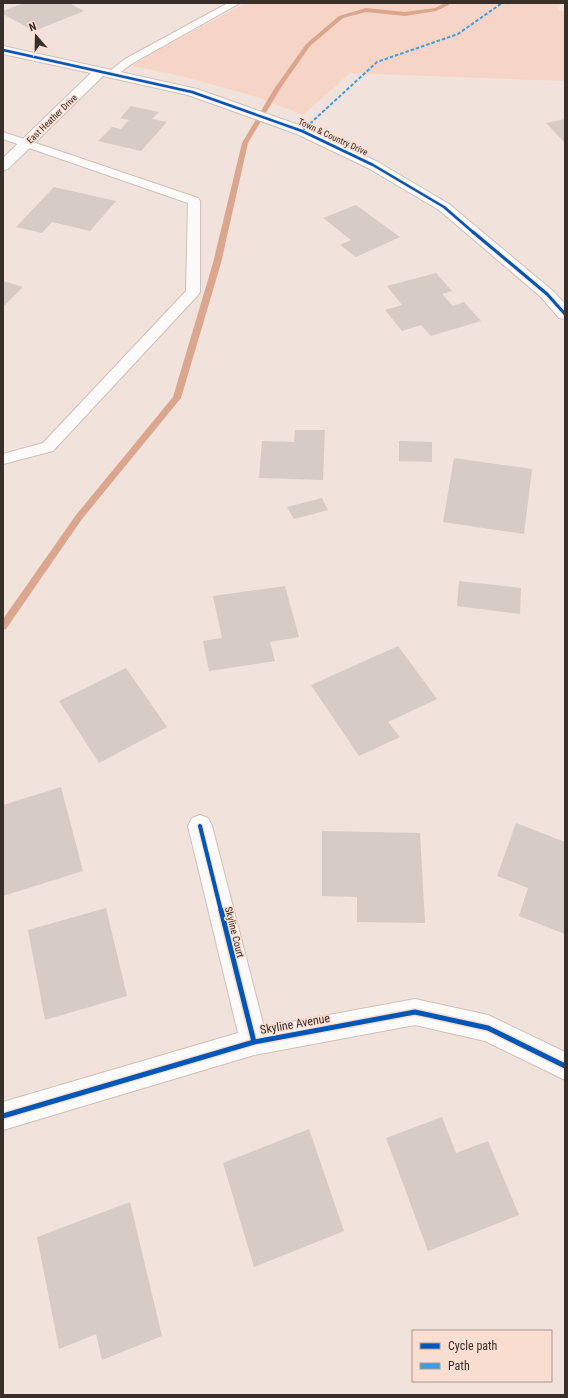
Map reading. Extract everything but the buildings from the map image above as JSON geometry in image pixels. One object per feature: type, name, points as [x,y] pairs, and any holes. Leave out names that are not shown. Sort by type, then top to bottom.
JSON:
[{"type":"street","name":"Town & Country Drive","points":[[3,50],[192,92],[302,131],[374,165],[444,207],[547,294],[565,314]]},
{"type":"street","name":"East Heather Drive","points":[[3,166],[27,142],[106,73]]},
{"type":"street","name":"Skyline Court","points":[[200,826],[254,1042]]},
{"type":"street","name":"Skyline Avenue","points":[[3,1116],[254,1042],[415,1012],[488,1028],[565,1066]]},
{"type":"lane","points":[[106,73],[235,3]]},
{"type":"lane","points":[[3,135],[27,142],[194,201],[193,292],[48,447],[3,459]]},
{"type":"shaded area","points":[[246,3],[561,3],[558,10],[565,12],[565,81],[350,73],[303,115],[257,97],[185,77],[133,66],[131,64]]},
{"type":"waterway","points":[[3,626],[79,517],[177,398],[217,263],[245,143],[277,89],[308,45],[341,17],[366,10],[405,14],[436,9],[446,5],[445,3]]},
{"type":"marked path","points":[[302,131],[377,62],[458,34],[502,3]]},
{"type":"cycle path","points":[[3,50],[192,92],[302,131],[373,165],[444,207],[547,294],[565,314]]},
{"type":"cycle path","points":[[200,826],[254,1042]]},
{"type":"cycle path","points":[[3,1116],[254,1042],[415,1012],[488,1028],[565,1066]]}]
